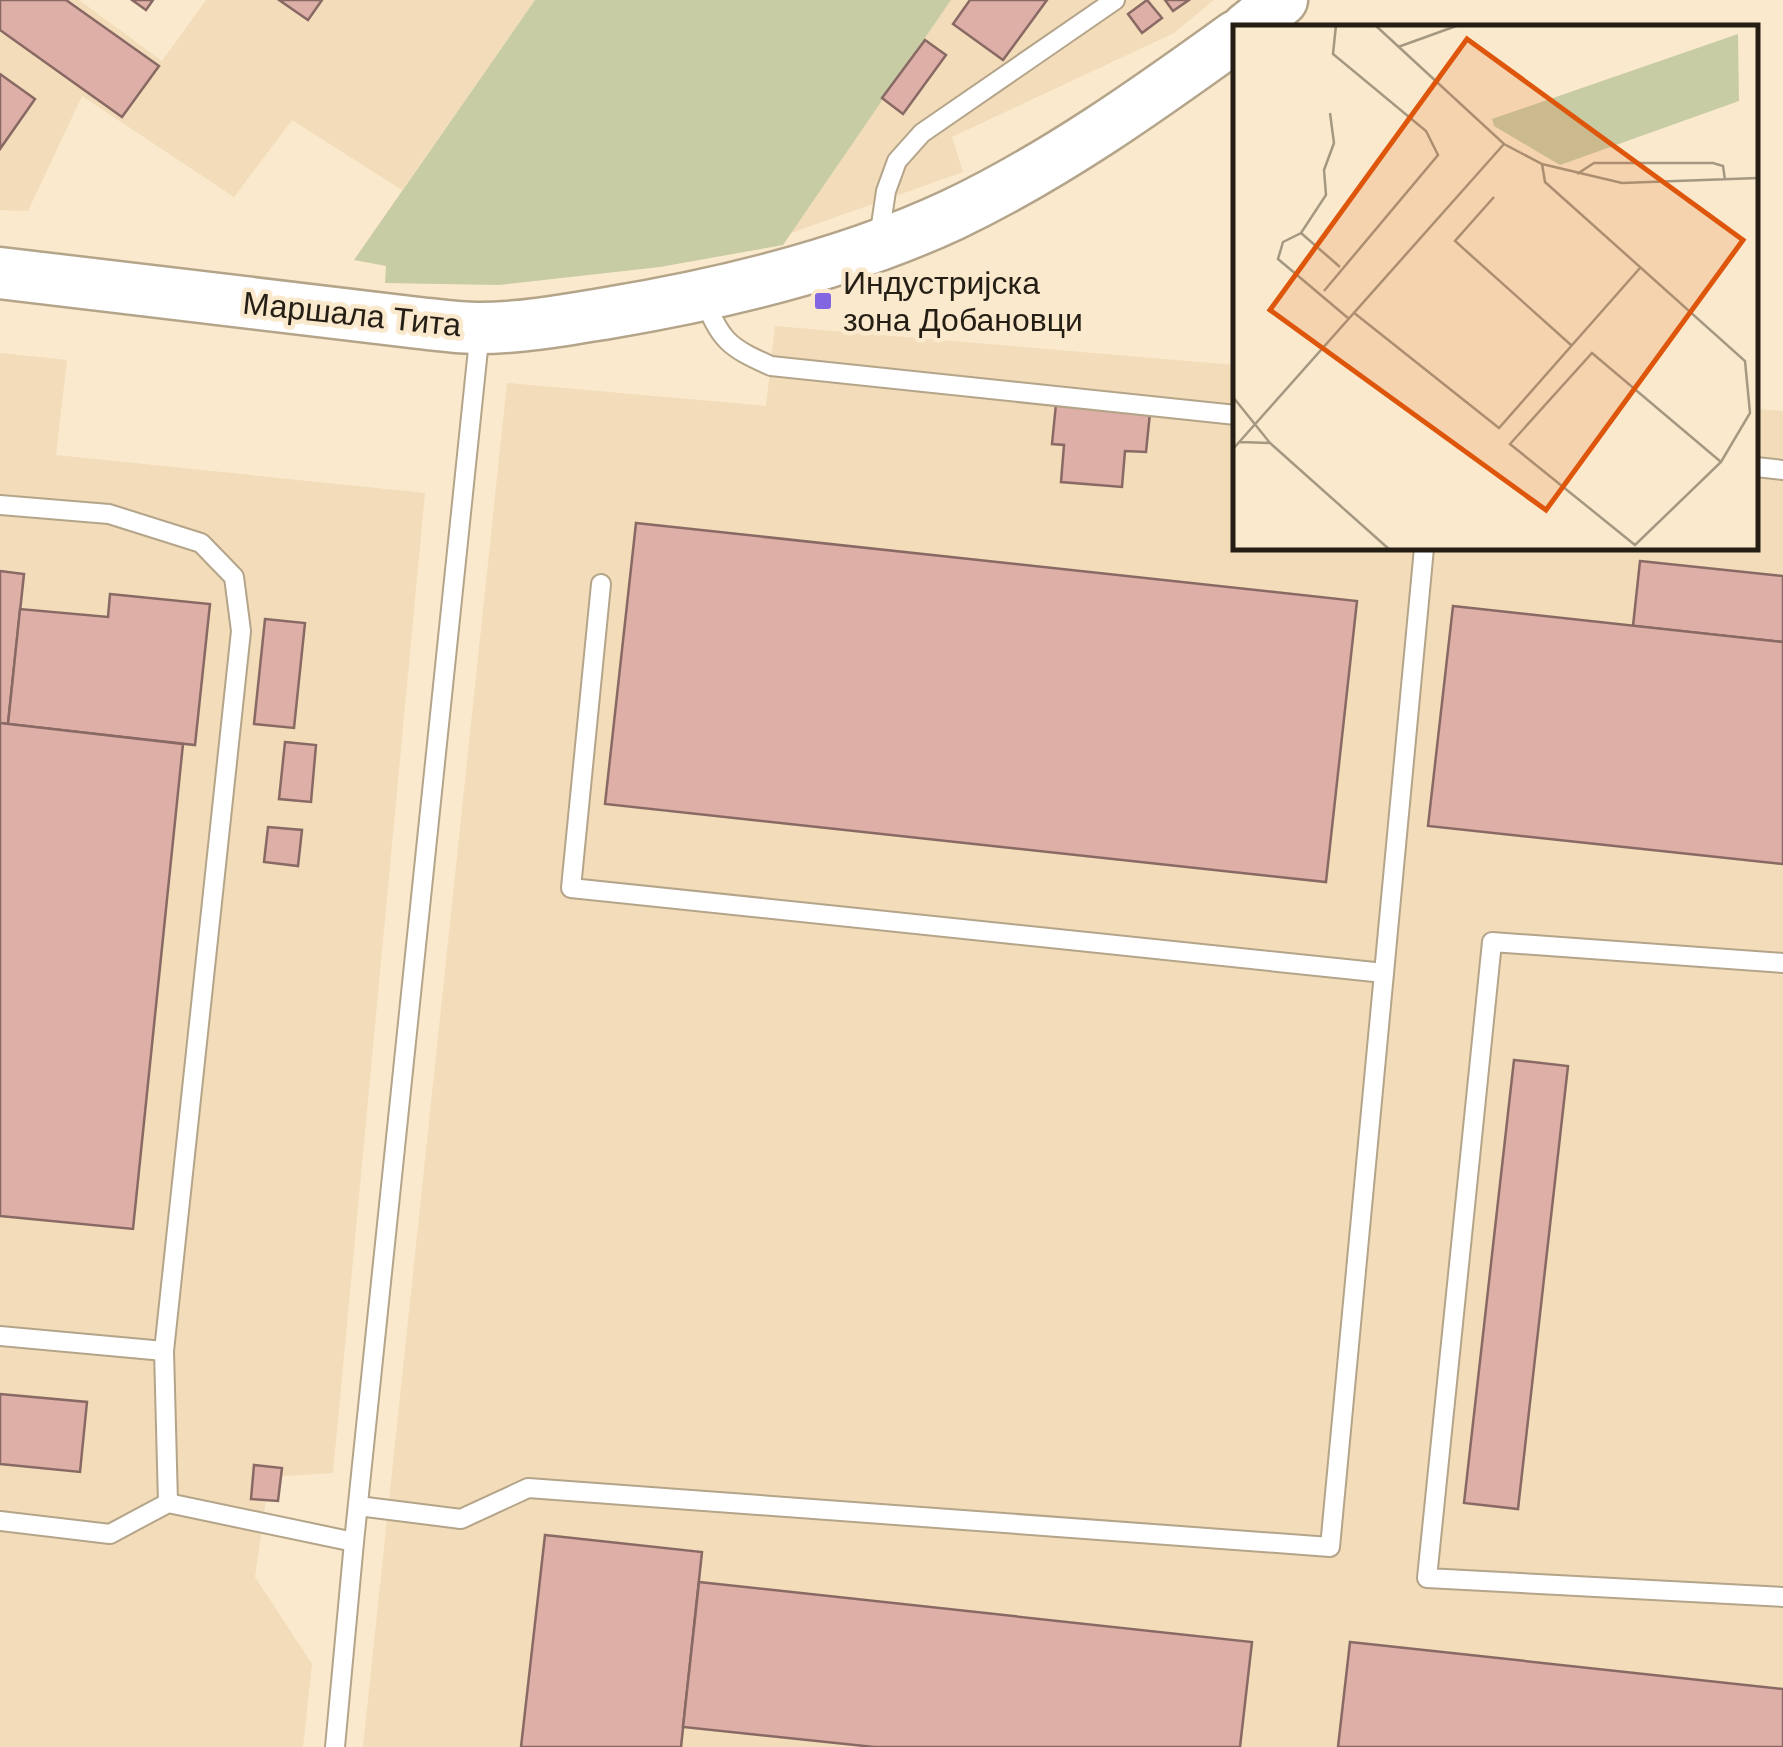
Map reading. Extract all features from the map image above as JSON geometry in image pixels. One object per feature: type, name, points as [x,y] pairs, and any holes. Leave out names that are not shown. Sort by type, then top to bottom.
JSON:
[{"type":"main road","points":[[1251,25],[1282,0]]},
{"type":"main road","name":"Маршала Тита","points":[[0,272],[480,328],[593,316],[703,296],[800,270],[950,215],[1100,130],[1233,38]]},
{"type":"lane","points":[[878,244],[886,191],[897,160],[922,133],[1116,0]]},
{"type":"lane","points":[[703,296],[715,327],[727,340],[739,352],[771,366],[1233,415]]},
{"type":"lane","points":[[335,1747],[480,328]]},
{"type":"lane","points":[[1758,467],[1783,470]]},
{"type":"lane","points":[[0,505],[110,514],[201,543],[234,577],[241,631],[164,1351],[168,1503]]},
{"type":"lane","points":[[358,1506],[461,1519],[528,1488],[1330,1546],[1424,550]]},
{"type":"lane","points":[[601,584],[571,888],[1384,974]]},
{"type":"lane","points":[[1783,962],[1492,942],[1428,1578],[1783,1597]]},
{"type":"lane","points":[[0,1336],[164,1351]]},
{"type":"lane","points":[[0,1522],[110,1534],[168,1503],[354,1542]]},
{"type":"shaded area","points":[[0,0],[79,0],[162,61],[206,0],[535,0],[402,190],[292,120],[234,197],[82,96],[28,211],[0,210]]},
{"type":"shaded area","points":[[951,0],[1214,0],[1174,33],[952,137],[963,172],[791,233]]},
{"type":"shaded area","points":[[775,326],[1233,365],[1233,550],[1758,550],[1758,409],[1783,411],[1783,1747],[363,1747],[507,383],[766,406]]},
{"type":"shaded area","points":[[0,353],[67,360],[56,455],[425,493],[333,1473],[269,1477],[255,1577],[312,1664],[303,1747],[0,1747]]},
{"type":"green space","points":[[535,0],[951,0],[783,245],[660,267],[499,285],[385,283],[386,266],[354,260]]},
{"type":"building","points":[[0,0],[66,0],[159,66],[122,117],[0,30]]},
{"type":"building","points":[[132,0],[153,0],[146,10]]},
{"type":"building","points":[[279,0],[322,0],[308,20]]},
{"type":"building","points":[[970,0],[1047,0],[1003,60],[953,24]]},
{"type":"building","points":[[1147,0],[1162,18],[1142,33],[1128,14]]},
{"type":"building","points":[[1165,0],[1189,0],[1173,11]]},
{"type":"building","points":[[925,40],[946,55],[903,114],[882,98]]},
{"type":"building","points":[[0,74],[35,99],[0,149]]},
{"type":"building","points":[[1056,404],[1150,413],[1146,452],[1125,451],[1122,487],[1061,482],[1064,445],[1052,444]]},
{"type":"building","points":[[636,523],[1357,601],[1326,882],[605,804]]},
{"type":"building","points":[[1640,561],[1783,576],[1783,642],[1633,626]]},
{"type":"building","points":[[0,571],[24,574],[8,724],[0,723]]},
{"type":"building","points":[[110,594],[210,604],[195,745],[8,724],[20,609],[108,617]]},
{"type":"building","points":[[1453,606],[1783,642],[1783,864],[1428,826]]},
{"type":"building","points":[[265,619],[305,623],[294,728],[254,724]]},
{"type":"building","points":[[0,723],[183,744],[133,1229],[0,1216]]},
{"type":"building","points":[[285,742],[316,745],[311,802],[279,799]]},
{"type":"building","points":[[268,827],[302,830],[298,866],[264,862]]},
{"type":"building","points":[[1514,1060],[1568,1066],[1518,1509],[1464,1503]]},
{"type":"building","points":[[0,1394],[87,1402],[80,1472],[0,1464]]},
{"type":"building","points":[[254,1465],[282,1468],[278,1501],[251,1499]]},
{"type":"building","points":[[545,1535],[702,1552],[681,1747],[521,1747]]},
{"type":"building","points":[[699,1582],[1252,1642],[1240,1747],[874,1747],[683,1727]]},
{"type":"building","points":[[1350,1642],[1783,1689],[1783,1747],[1338,1747]]},
{"type":"place","name":"Индустријска зона Добановци","points":[[823,301]]}]
